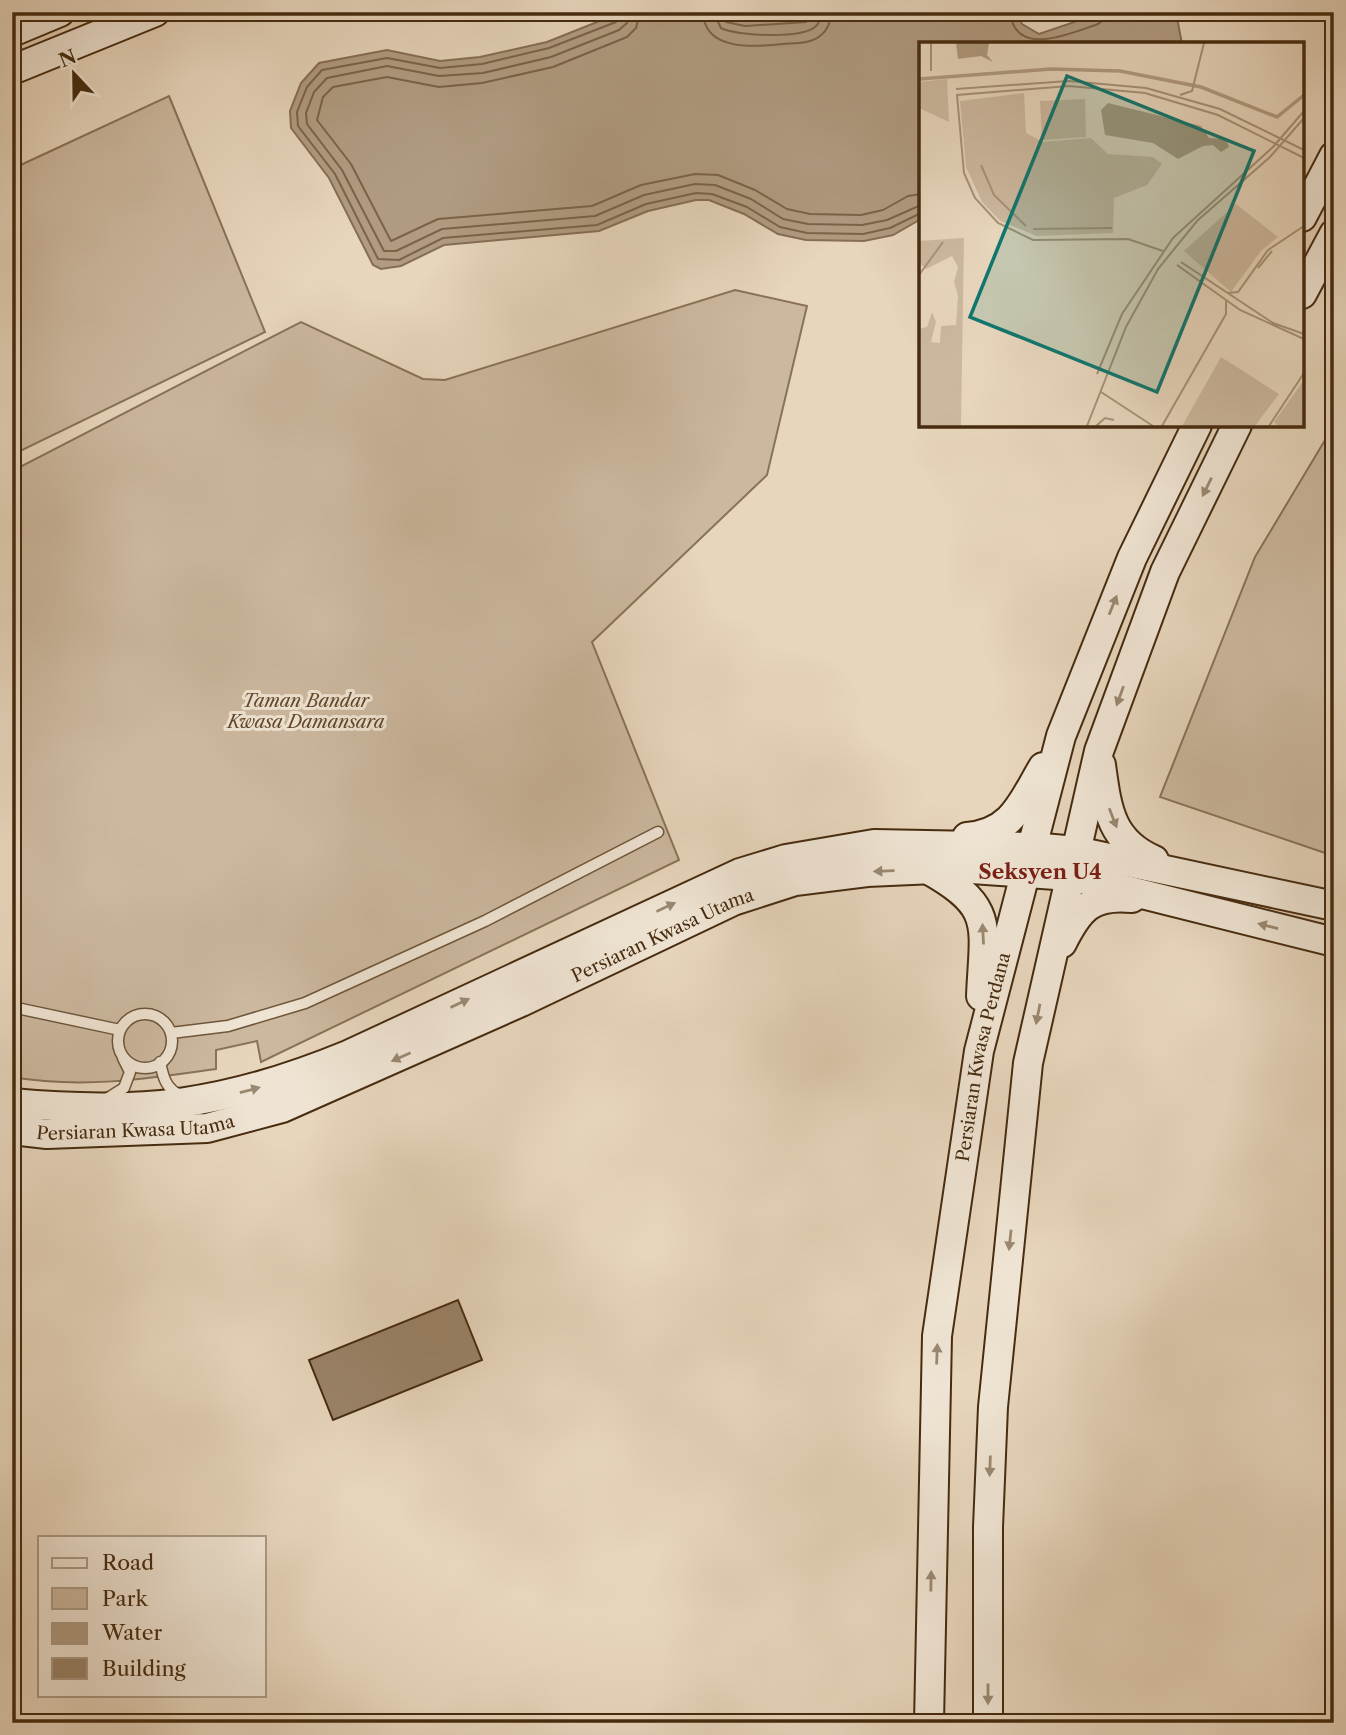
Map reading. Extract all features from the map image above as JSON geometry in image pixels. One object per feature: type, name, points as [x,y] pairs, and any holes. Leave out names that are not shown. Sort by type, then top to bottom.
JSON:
[{"type":"main road","points":[[12,32],[60,12]]},
{"type":"main road","points":[[12,70],[155,12]]},
{"type":"main road","points":[[1304,212],[1334,156]]},
{"type":"main road","points":[[1304,290],[1334,234]]},
{"type":"main road","name":"Persiaran Kwasa Perdana","points":[[929,1723],[937,1336],[979,1051],[1060,736],[1132,558],[1197,427]]},
{"type":"main road","points":[[988,1723],[988,1527],[993,1406],[1028,1063],[1099,751],[1165,572],[1236,427]]},
{"type":"main road","points":[[874,844],[987,835],[1002,827],[1014,816],[1060,736]]},
{"type":"main road","points":[[1099,751],[1106,798],[1115,825],[1125,842],[1137,852],[1180,871]]},
{"type":"main road","name":"Persiaran Kwasa Utama","points":[[12,1104],[125,1110],[198,1103],[286,1080],[348,1055],[740,873],[786,859],[874,844],[1073,864],[1180,871],[1334,906]]},
{"type":"main road","name":"Persiaran Kwasa Utama","points":[[12,1130],[47,1134],[207,1128],[282,1108],[521,1002],[733,901],[795,881],[867,872],[1029,859]]},
{"type":"main road","name":"Persiaran Kwasa Utama","points":[[1073,864],[1170,901],[1334,943]]},
{"type":"main road","points":[[927,869],[953,884],[979,909],[984,930],[979,1051]]},
{"type":"main road","points":[[1047,972],[1076,915],[1088,905],[1111,896],[1170,901]]},
{"type":"main road","points":[[930,1634],[946,1723]]},
{"type":"lane","points":[[171,1033],[228,1026],[305,1003],[485,921],[658,832]]},
{"type":"lane","points":[[12,1007],[120,1030]]},
{"type":"lane","points":[[63,1108],[111,1098],[124,1088],[130,1072],[123,1057],[118,1039],[120,1030],[131,1017],[147,1014],[162,1020],[171,1033],[169,1052],[160,1062],[147,1068],[138,1067],[123,1057]]},
{"type":"lane","points":[[160,1062],[163,1080],[173,1092],[198,1103]]},
{"type":"green space","points":[[169,96],[265,332],[12,455],[12,169]]},
{"type":"green space","name":"Taman Bandar Kwasa Damansara","points":[[735,290],[807,306],[767,475],[592,642],[679,860],[261,1062],[257,1041],[216,1050],[216,1069],[139,1079],[89,1082],[38,1081],[12,1077],[12,471],[301,322],[423,379],[445,380]]},
{"type":"green space","points":[[1334,425],[1334,856],[1160,797],[1255,557]]},
{"type":"water","points":[[622,12],[722,12],[745,19],[820,12],[1015,12],[1022,24],[1039,34],[1104,12],[1176,12],[1182,42],[919,42],[919,220],[893,235],[864,241],[806,240],[778,234],[744,214],[709,200],[696,200],[648,211],[599,231],[444,245],[401,266],[381,269],[373,265],[329,178],[291,128],[290,111],[301,83],[319,63],[387,50],[440,61],[480,57],[547,42]]},
{"type":"building","points":[[458,1300],[482,1360],[333,1420],[309,1360]]},
{"type":"district","name":"Seksyen U4","points":[[1040,871]]}]
